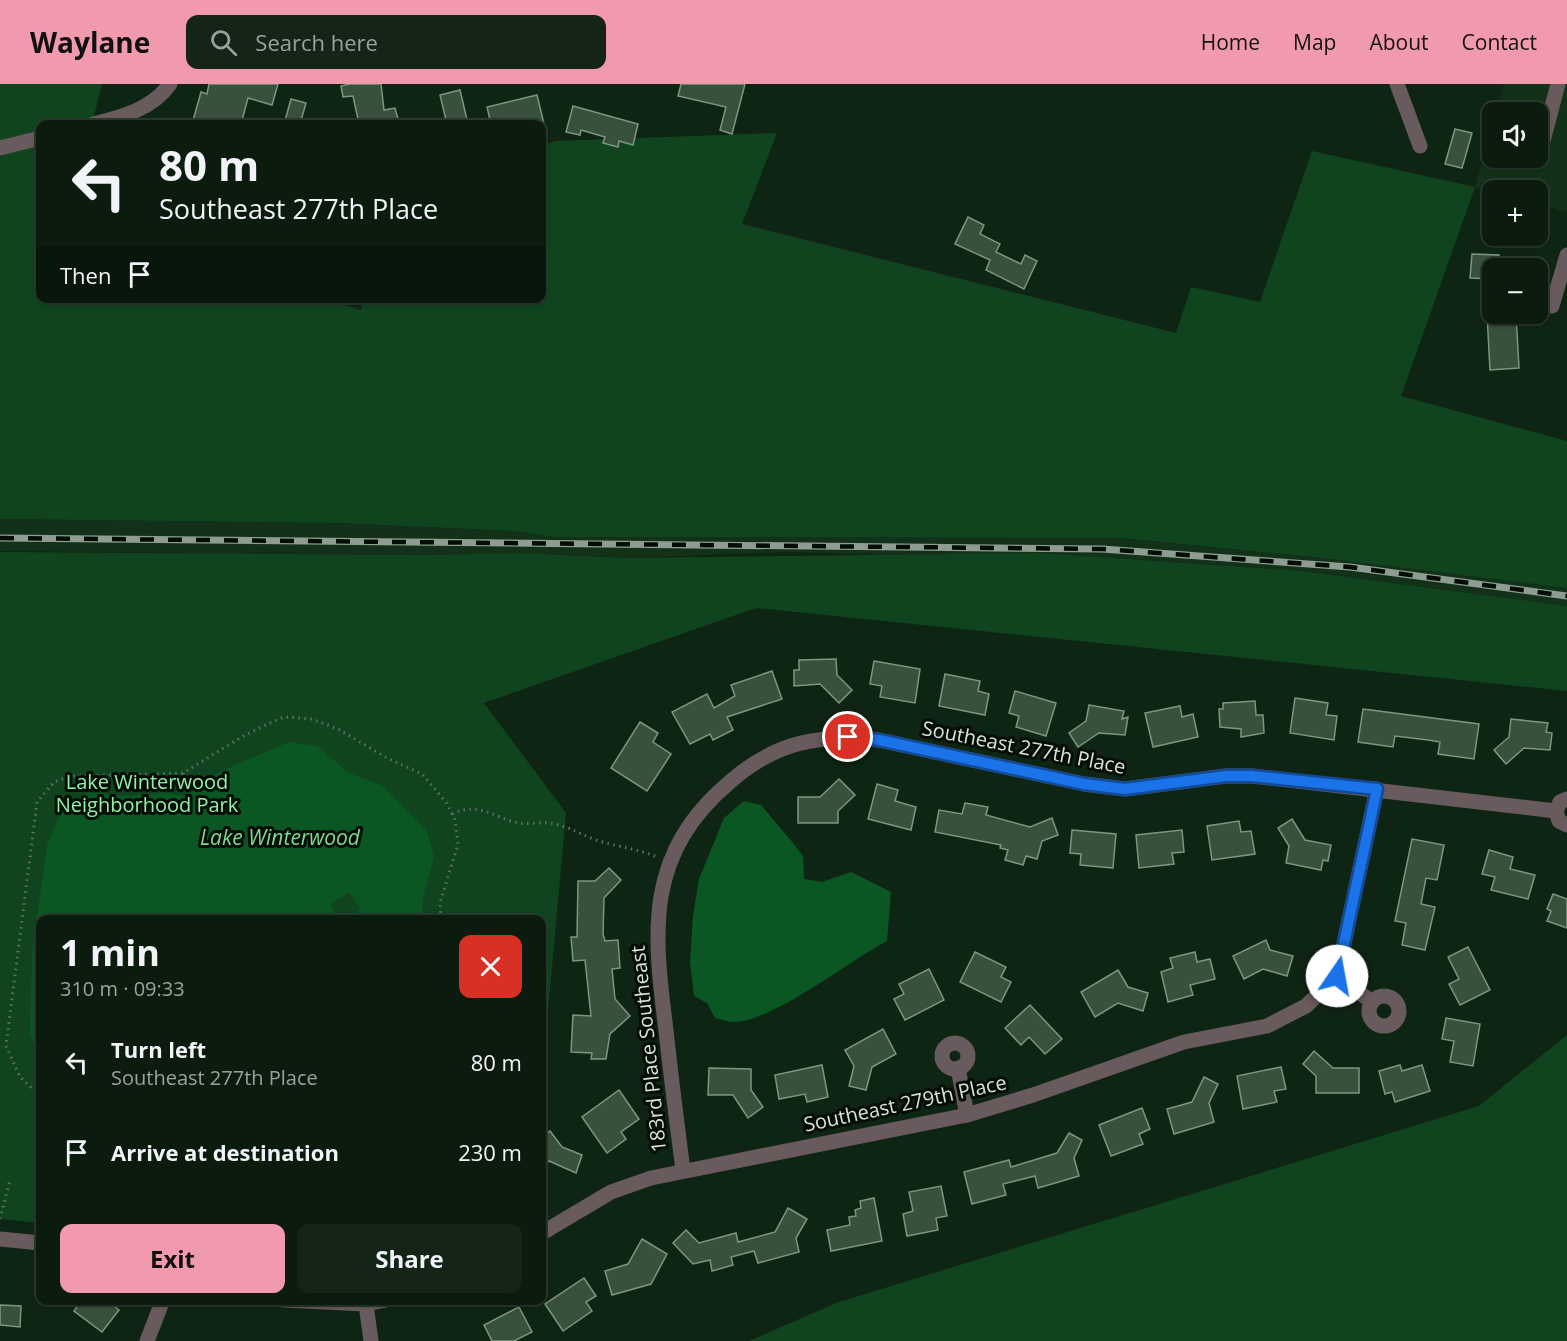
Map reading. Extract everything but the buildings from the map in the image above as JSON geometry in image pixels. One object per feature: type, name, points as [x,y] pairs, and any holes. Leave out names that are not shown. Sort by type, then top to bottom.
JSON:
[{"type":"street","points":[[108,120],[145,106],[171,84]]},
{"type":"street","points":[[1397,84],[1420,146]]},
{"type":"street","points":[[1548,122],[1558,84]]},
{"type":"street","points":[[0,148],[36,139]]},
{"type":"street","points":[[1552,306],[1567,255]]},
{"type":"street","name":"Southeast 277th Place","points":[[772,753],[817,738],[848,737],[879,740],[1084,784],[1125,789],[1226,776],[1252,776],[1556,811]]},
{"type":"street","name":"183rd Place Southeast","points":[[683,1170],[656,956],[660,895],[670,862],[698,812],[739,773],[772,753]]},
{"type":"street","points":[[1372,1002],[1337,976],[1377,789]]},
{"type":"street","points":[[1567,799],[1560,801],[1556,811],[1559,821],[1567,825]]},
{"type":"street","name":"Southeast 279th Place","points":[[546,1231],[611,1192],[651,1178],[967,1115],[1033,1095],[1184,1042],[1267,1026],[1306,1006],[1337,976]]},
{"type":"street","points":[[958,1068],[967,1115]]},
{"type":"street","points":[[0,1239],[36,1243]]},
{"type":"street","points":[[147,1341],[161,1305]]},
{"type":"street","points":[[366,1305],[371,1341]]},
{"type":"path","points":[[36,1092],[20,1077],[6,1046],[37,802],[54,782],[72,776],[183,773],[245,735],[284,717],[312,719],[338,729],[387,758],[423,774],[430,780],[452,814],[458,831],[458,844],[440,903],[441,915]]},
{"type":"path","points":[[183,773],[185,788]]},
{"type":"path","points":[[452,814],[462,810],[477,809],[524,824],[555,824],[600,841],[635,849],[670,862]]},
{"type":"path","points":[[0,1219],[10,1180]]},
{"type":"shaded area","points":[[1504,84],[1567,84],[1567,212],[1548,207],[1548,180],[1482,180],[1482,189],[1475,187],[1482,161],[1482,168],[1548,168],[1548,102],[1499,102]]},
{"type":"shaded area","points":[[0,519],[338,523],[513,531],[555,537],[1122,538],[1323,558],[1567,588],[1567,606],[1301,571],[1041,553],[889,555],[791,552],[627,558],[520,553],[423,555],[0,551]]},
{"type":"green space","points":[[0,84],[102,84],[93,120],[36,120],[36,303],[338,303],[361,310],[363,303],[546,303],[546,144],[555,141],[777,133],[742,224],[1176,333],[1191,287],[1260,302],[1312,151],[1475,187],[1401,396],[1567,441],[1567,588],[1323,558],[1122,538],[555,537],[513,531],[338,523],[0,519]]},
{"type":"green space","name":"Lake Winterwood Neighborhood Park","points":[[0,552],[423,555],[520,553],[627,558],[1041,553],[1301,571],[1567,606],[1567,691],[756,608],[484,703],[566,813],[546,1032],[546,915],[36,915],[36,1223],[0,1219]]},
{"type":"green space","points":[[1567,1035],[1567,1341],[749,1341],[839,1302],[1479,1106]]},
{"type":"water","name":"Lake Winterwood","points":[[289,742],[317,746],[349,773],[383,786],[427,831],[434,857],[424,893],[421,915],[357,915],[360,908],[349,892],[330,904],[336,915],[37,915],[47,846],[63,807],[89,792],[123,796],[165,793],[187,796],[221,771]]},
{"type":"water","points":[[744,801],[761,805],[803,856],[804,879],[822,882],[851,872],[891,892],[887,941],[790,1001],[750,1019],[733,1022],[715,1018],[707,1003],[694,996],[690,962],[693,916],[699,879],[724,818]]},
{"type":"water","name":"Lake Winterwood","points":[[36,923],[36,1051],[30,1034],[32,951]]},
{"type":"railway","points":[[0,538],[1102,549],[1350,567],[1567,596]]},
{"type":"route","points":[[848,737],[879,740],[1084,784],[1125,789],[1226,776],[1252,776],[1377,789],[1337,976]]}]
